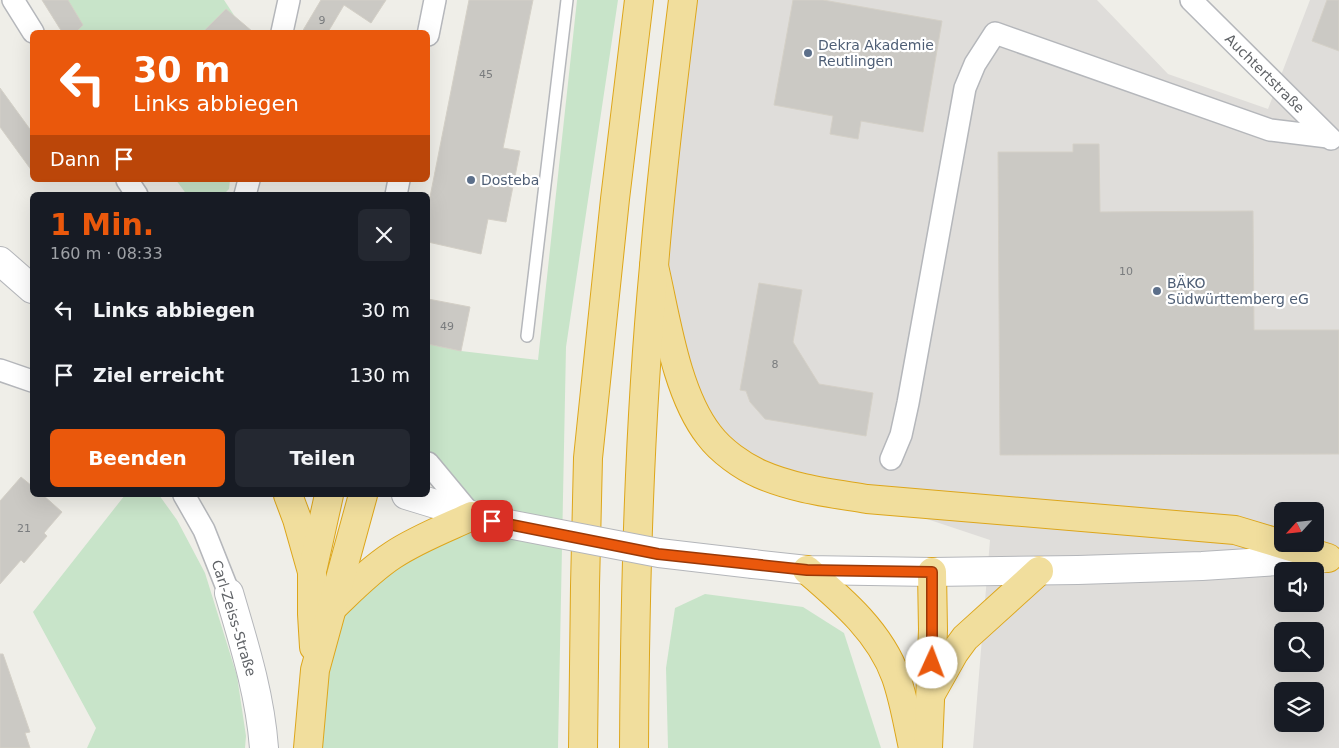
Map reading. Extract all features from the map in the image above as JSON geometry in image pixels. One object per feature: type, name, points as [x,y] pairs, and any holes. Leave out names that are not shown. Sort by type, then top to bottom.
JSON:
[{"type":"highway","points":[[583,748],[588,458],[616,189],[639,0]]},
{"type":"highway","points":[[634,748],[641,454],[654,266],[683,0]]},
{"type":"highway","points":[[654,266],[678,367],[694,409],[709,435],[734,458],[760,474],[814,491],[868,499],[1235,530],[1334,558]]},
{"type":"highway","points":[[289,497],[298,519],[312,572]]},
{"type":"highway","points":[[308,748],[315,670],[312,572],[329,497]]},
{"type":"highway","points":[[315,670],[363,497]]},
{"type":"highway","points":[[332,608],[378,566],[410,544],[482,518]]},
{"type":"highway","points":[[807,570],[856,614],[880,646],[896,677],[913,748]]},
{"type":"highway","points":[[930,696],[954,653],[965,638],[1039,570]]},
{"type":"highway","points":[[928,748],[933,630],[932,572]]},
{"type":"main road","points":[[0,261],[30,287]]},
{"type":"main road","points":[[413,497],[482,518],[658,554],[807,570],[932,572],[1039,570],[1202,566],[1334,558]]},
{"type":"main road","name":"Carl-Zeiss-Straße","points":[[229,593],[253,675],[262,719],[264,748]]},
{"type":"street","points":[[13,0],[32,30]]},
{"type":"street","points":[[282,30],[289,0]]},
{"type":"street","points":[[429,30],[435,0]]},
{"type":"street","name":"Auchtertstraße","points":[[1191,0],[1333,141]]},
{"type":"street","points":[[891,459],[908,403],[965,88],[975,64],[995,34],[1270,130],[1333,141]]},
{"type":"street","points":[[0,370],[30,380]]},
{"type":"street","points":[[430,465],[482,518]]},
{"type":"street","name":"Carl-Zeiss-Straße","points":[[185,497],[204,530],[229,593]]},
{"type":"lane","points":[[527,336],[567,0]]},
{"type":"shaded area","points":[[683,0],[1097,0],[1168,74],[1268,109],[1310,0],[1339,0],[1339,748],[973,748],[990,540],[867,499],[814,491],[709,435],[654,266]]},
{"type":"green space","points":[[58,0],[224,0],[244,30],[78,30]]},
{"type":"green space","points":[[577,0],[618,0],[566,347],[558,748],[308,748],[332,608],[472,516],[430,465],[430,344],[461,351],[538,360]]},
{"type":"green space","points":[[177,182],[230,182],[229,189],[226,192],[185,192]]},
{"type":"green space","points":[[123,497],[160,497],[177,520],[205,573],[237,676],[246,736],[245,748],[87,748],[96,728],[33,612]]},
{"type":"green space","points":[[705,594],[803,607],[844,633],[881,748],[668,748],[666,668],[675,608]]},
{"type":"building","points":[[42,0],[68,0],[83,25],[78,30],[61,30]]},
{"type":"building","points":[[321,0],[386,0],[371,23],[344,5],[329,30],[303,30]]},
{"type":"building","points":[[469,0],[533,0],[503,148],[520,151],[506,222],[488,219],[481,254],[430,242],[430,197]]},
{"type":"building","points":[[793,0],[823,0],[942,21],[923,132],[861,121],[858,139],[830,134],[833,116],[774,105]]},
{"type":"building","points":[[1327,0],[1339,0],[1339,51],[1312,41]]},
{"type":"building","points":[[226,9],[251,30],[205,30]]},
{"type":"building","points":[[0,88],[30,129],[30,168],[0,127]]},
{"type":"building","points":[[1073,144],[1099,144],[1100,212],[1253,211],[1254,330],[1339,330],[1339,454],[1000,455],[998,152],[1073,152]]},
{"type":"building","points":[[759,283],[802,290],[793,342],[819,384],[873,393],[866,436],[765,419],[750,402],[746,391],[740,390]]},
{"type":"building","points":[[430,299],[470,307],[461,351],[430,344]]},
{"type":"building","points":[[21,477],[30,484],[30,497],[45,497],[62,512],[44,533],[47,536],[24,563],[21,560],[0,584],[0,501]]},
{"type":"building","points":[[0,654],[3,654],[30,732],[25,733],[30,748],[0,748]]},
{"type":"place","name":"Dekra Akademie Reutlingen","points":[[808,53]]},
{"type":"place","name":"Dosteba","points":[[471,180]]},
{"type":"place","name":"BÄKO Südwürttemberg eG","points":[[1157,291]]},
{"type":"route","points":[[492,521],[658,554],[807,570],[932,572],[932,663]]}]
